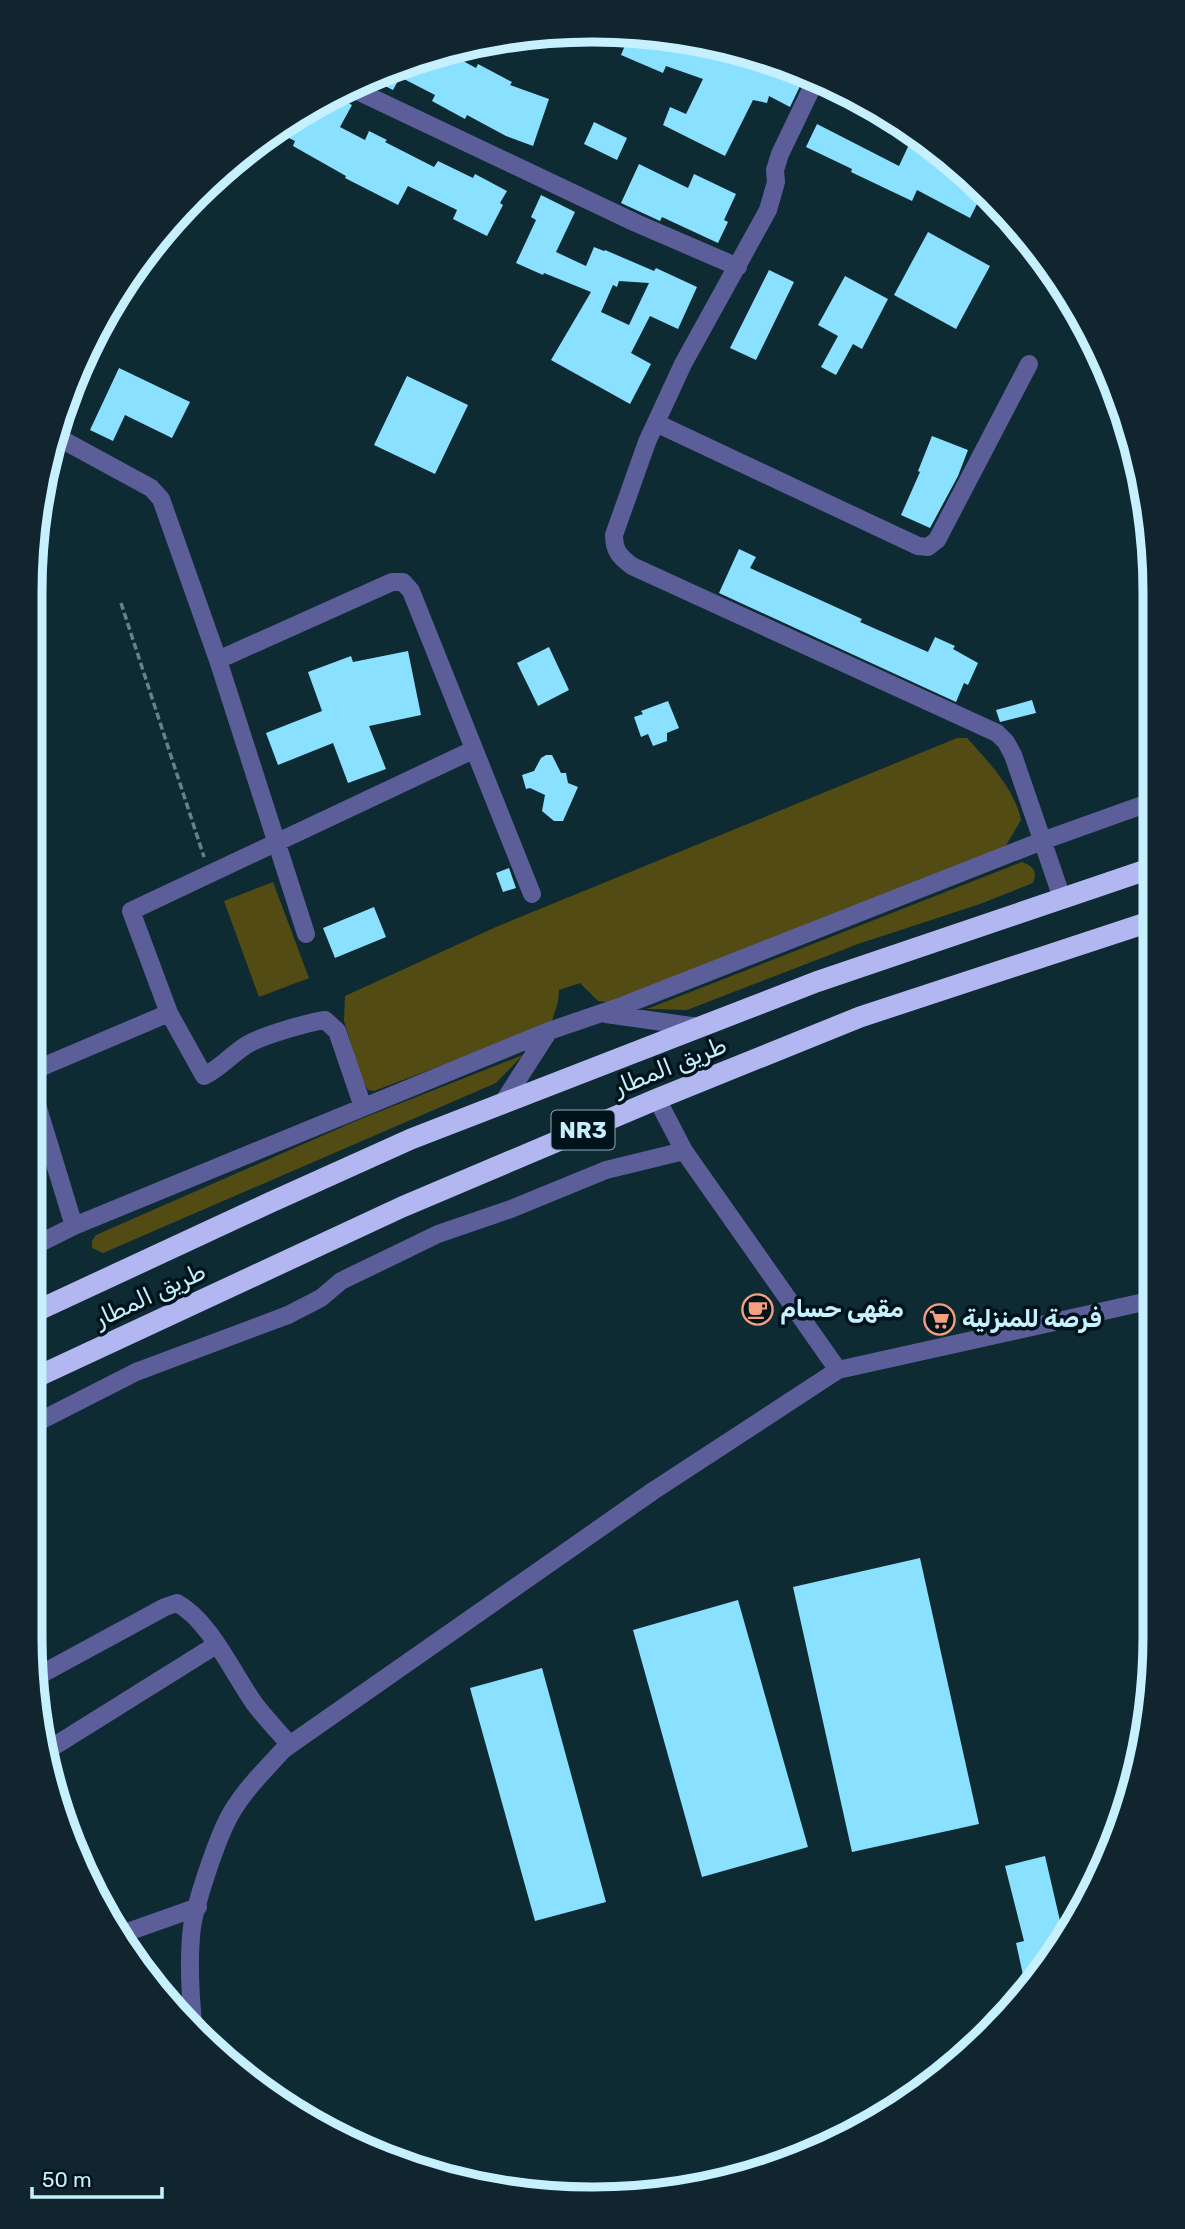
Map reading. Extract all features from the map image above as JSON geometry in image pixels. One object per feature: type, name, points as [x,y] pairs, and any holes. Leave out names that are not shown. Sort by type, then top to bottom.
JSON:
[{"type":"highway","name":"طريق المطار","points":[[42,1308],[411,1139],[816,982],[1143,870]]},
{"type":"highway","name":"طريق المطار","points":[[42,1374],[402,1207],[657,1099],[860,1017],[1143,924]]},
{"type":"street","points":[[812,88],[780,154],[768,210],[683,363],[656,423],[614,535],[614,547],[620,557],[632,566],[998,733],[1013,755],[1062,898]]},
{"type":"street","points":[[362,93],[636,223],[738,267]]},
{"type":"street","points":[[656,423],[918,546],[928,547],[937,540],[1029,364]]},
{"type":"street","points":[[64,441],[157,493],[161,499],[218,660],[306,934]]},
{"type":"street","points":[[218,660],[392,582],[403,582],[411,591],[532,894]]},
{"type":"street","points":[[363,1107],[337,1031],[325,1020],[307,1023],[247,1044],[218,1069],[204,1076],[169,1013],[131,911],[473,750]]},
{"type":"street","points":[[42,1242],[74,1226],[549,1031],[602,1013],[1042,841],[1143,805]]},
{"type":"street","points":[[42,1067],[169,1013]]},
{"type":"street","points":[[602,1013],[699,1027]]},
{"type":"street","points":[[502,1104],[549,1031]]},
{"type":"street","points":[[657,1099],[684,1151],[838,1370]]},
{"type":"street","points":[[42,1121],[74,1226]]},
{"type":"street","points":[[42,1420],[135,1373],[288,1315],[321,1298],[341,1281],[438,1234],[510,1209],[606,1170],[684,1151]]},
{"type":"street","points":[[192,2014],[189,1984],[192,1925],[225,1824],[250,1786],[290,1745],[653,1491],[838,1370],[1143,1302]]},
{"type":"street","points":[[43,1674],[177,1603],[187,1608],[216,1645],[255,1704],[290,1745]]},
{"type":"street","points":[[53,1746],[216,1645]]},
{"type":"street","points":[[129,1932],[198,1908]]},
{"type":"path","points":[[121,603],[210,876]]},
{"type":"shaded area","points":[[957,738],[967,738],[983,756],[1007,786],[1018,808],[1021,820],[1004,849],[608,1002],[598,1001],[580,983],[559,990],[551,1024],[374,1091],[368,1090],[361,1078],[344,1021],[345,996],[496,927]]},
{"type":"shaded area","points":[[1022,862],[1034,869],[1033,883],[980,904],[858,944],[687,1010],[647,1009]]},
{"type":"shaded area","points":[[273,882],[309,978],[259,997],[224,901]]},
{"type":"shaded area","points":[[523,1055],[496,1083],[103,1253],[92,1248],[96,1235],[358,1120]]},
{"type":"building","points":[[626,43],[664,47],[735,61],[801,83],[790,107],[769,96],[767,103],[753,100],[725,156],[663,125],[670,107],[686,114],[703,79],[666,66],[663,73],[621,55]]},
{"type":"building","points":[[459,59],[476,68],[478,64],[512,82],[510,85],[549,99],[533,146],[506,136],[467,115],[465,119],[432,101],[435,95],[400,77]]},
{"type":"building","points":[[400,77],[393,90],[381,84]]},
{"type":"building","points":[[345,101],[352,105],[340,127],[365,140],[369,131],[434,167],[438,161],[473,178],[475,174],[507,191],[487,236],[453,219],[457,210],[408,186],[398,205],[345,178],[346,176],[293,146],[295,141],[285,136]]},
{"type":"building","points":[[594,122],[627,138],[617,160],[584,144]]},
{"type":"building","points":[[817,124],[899,166],[910,143],[979,200],[970,218],[917,190],[912,201],[806,147]]},
{"type":"building","points":[[639,164],[688,188],[694,174],[736,194],[724,220],[728,222],[718,243],[662,217],[660,221],[621,203]]},
{"type":"building","points":[[541,195],[575,212],[556,252],[586,266],[594,247],[654,271],[656,268],[697,287],[678,329],[650,316],[631,353],[651,364],[630,404],[551,360],[591,292],[516,263],[536,220],[531,217]],"holes":[[[619,281],[649,283],[629,325],[601,312],[613,285],[617,287]]]},
{"type":"building","points":[[928,232],[990,266],[956,329],[894,295]]},
{"type":"building","points":[[769,270],[794,282],[756,360],[730,348]]},
{"type":"building","points":[[845,276],[888,299],[862,349],[853,344],[836,375],[821,367],[838,336],[818,325]]},
{"type":"building","points":[[119,368],[190,402],[172,438],[125,415],[113,441],[90,430]]},
{"type":"building","points":[[407,376],[468,405],[435,474],[374,445]]},
{"type":"building","points":[[932,436],[968,450],[958,476],[930,528],[901,515]]},
{"type":"building","points":[[739,549],[756,557],[750,568],[862,619],[860,622],[928,652],[935,637],[955,646],[953,649],[978,663],[968,685],[964,683],[956,702],[719,593]]},
{"type":"building","points":[[549,647],[569,690],[538,706],[517,663]]},
{"type":"building","points":[[408,651],[421,715],[369,726],[386,769],[348,783],[333,743],[278,765],[266,733],[322,711],[308,672],[351,656],[353,662]]},
{"type":"building","points":[[1032,700],[1036,713],[1000,722],[996,710]]},
{"type":"building","points":[[668,701],[679,728],[667,733],[667,741],[653,746],[648,734],[641,737],[634,717],[643,714],[641,711]]},
{"type":"building","points":[[552,755],[561,773],[566,773],[568,783],[578,787],[563,821],[554,821],[542,811],[545,795],[530,788],[526,789],[522,775],[534,771],[541,758]]},
{"type":"building","points":[[509,868],[516,888],[503,892],[496,873]]},
{"type":"building","points":[[374,907],[386,937],[335,958],[323,928]]},
{"type":"building","points":[[920,1558],[979,1824],[852,1852],[793,1587]]},
{"type":"building","points":[[738,1600],[808,1847],[702,1877],[633,1630]]},
{"type":"building","points":[[542,1668],[606,1902],[535,1921],[470,1688]]},
{"type":"building","points":[[1045,1856],[1061,1925],[1024,1978],[1016,1943],[1024,1941],[1005,1866]]},
{"type":"place","name":"مقهى حسام","points":[[757,1309]]},
{"type":"place","name":"فرصة للمنزلية","points":[[939,1319]]}]
